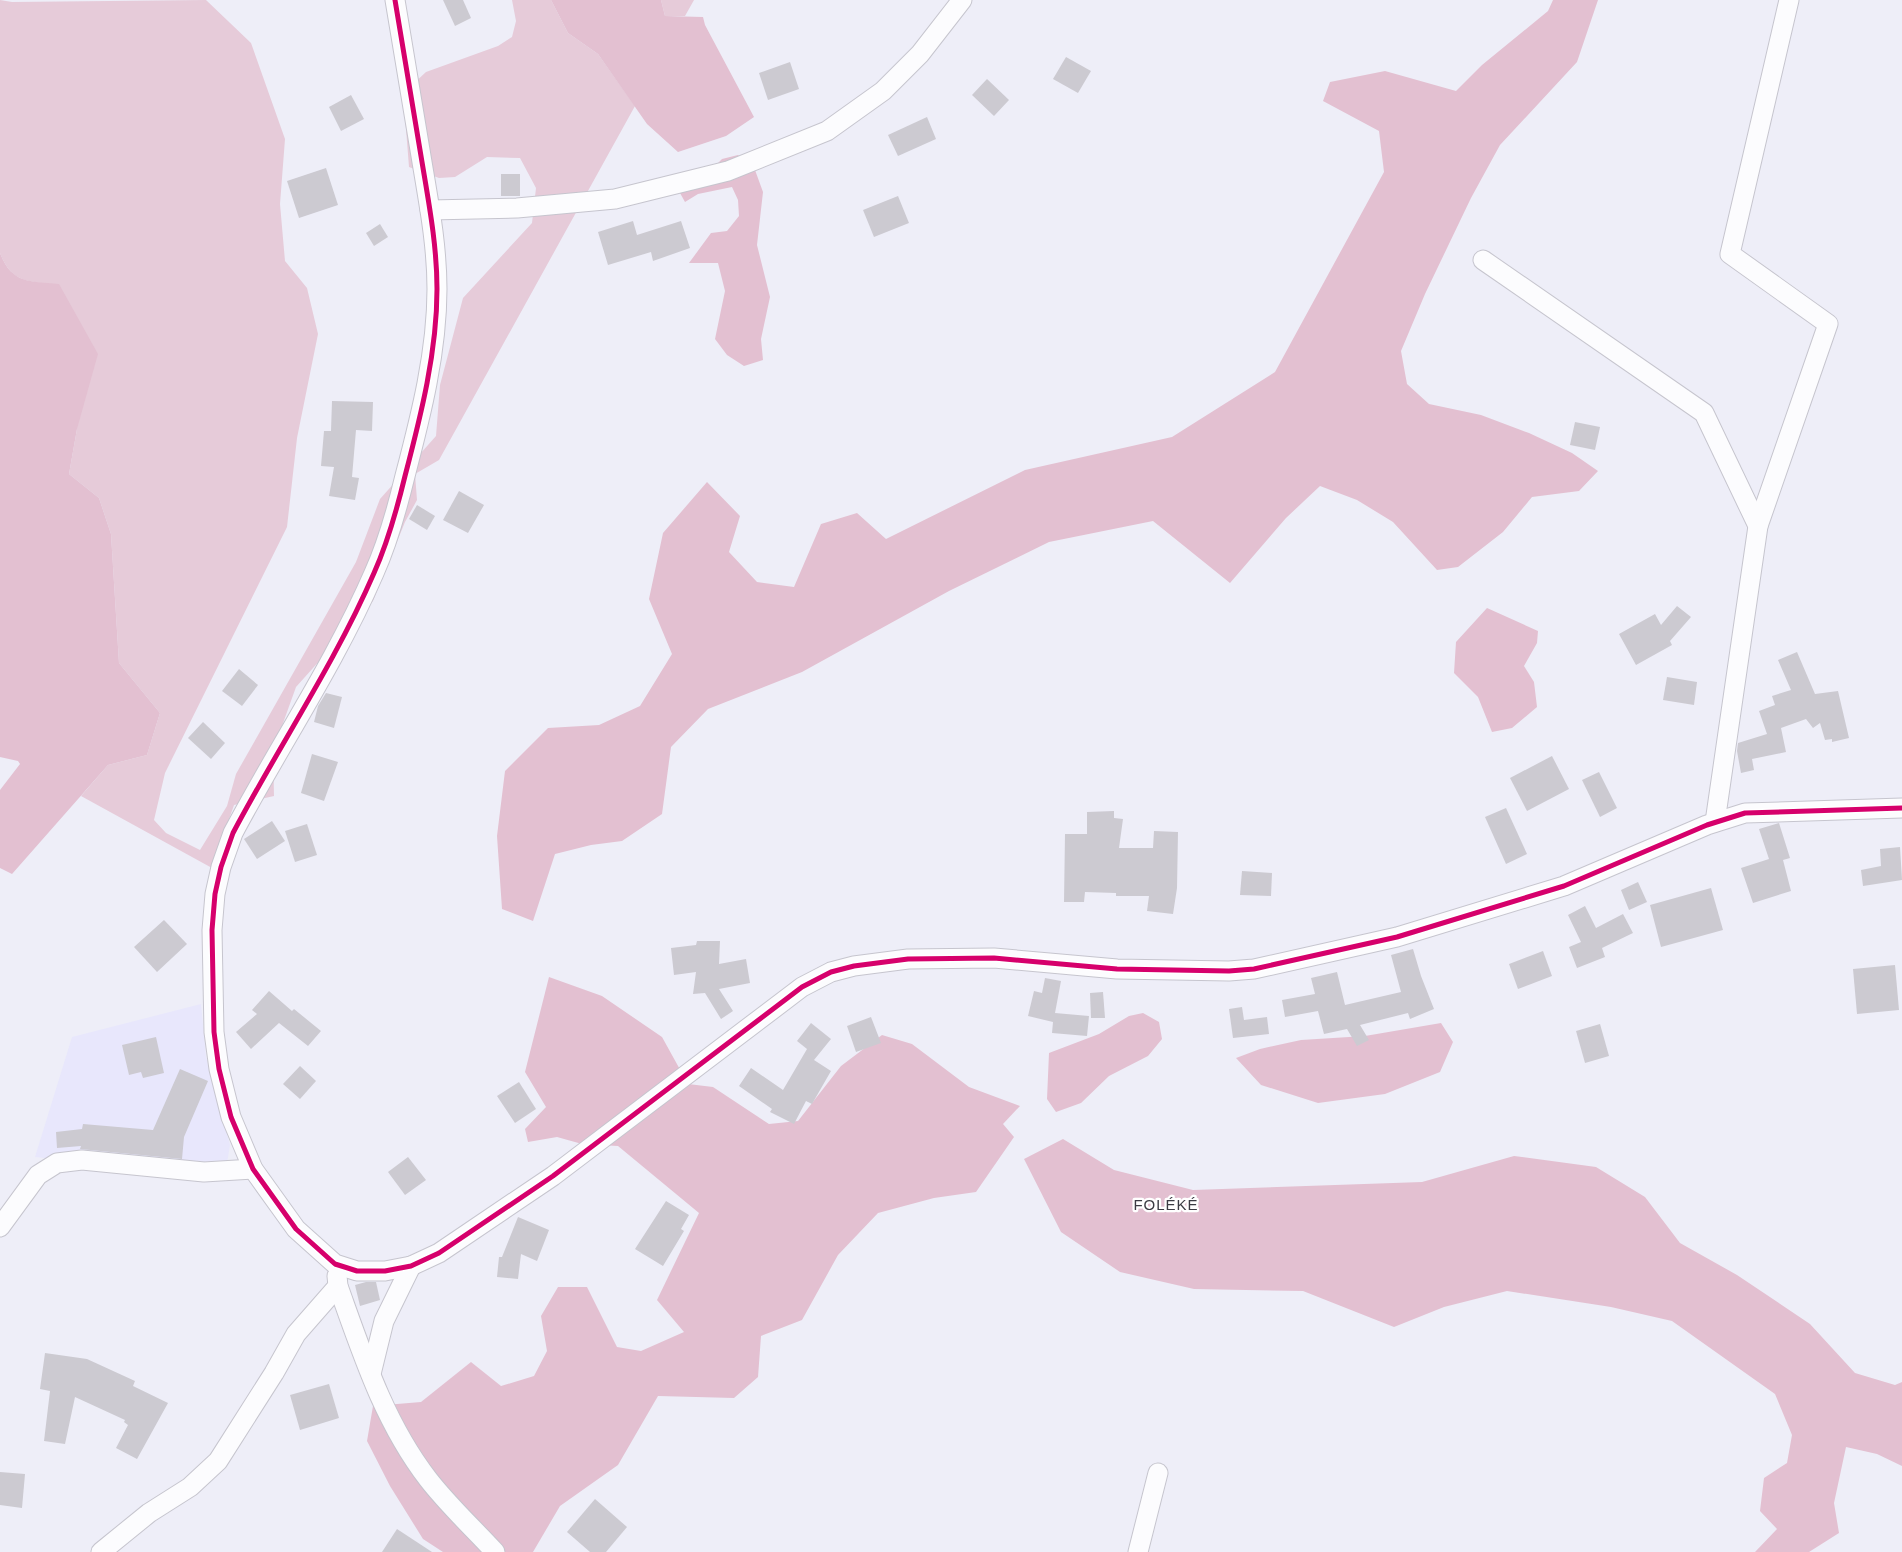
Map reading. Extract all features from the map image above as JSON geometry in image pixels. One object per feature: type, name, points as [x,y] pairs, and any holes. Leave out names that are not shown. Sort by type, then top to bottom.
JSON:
[{"type":"street","points":[[395,0],[430,210],[437,291],[429,372],[418,430],[389,536],[375,572],[354,615],[234,834],[221,867],[215,894],[212,930],[214,1032],[219,1069],[231,1118],[253,1169],[296,1229],[335,1264],[357,1271],[385,1271],[411,1266],[438,1253],[553,1176],[802,987],[831,972],[882,961],[954,958],[994,958],[1117,969],[1229,971],[1254,969],[1397,937],[1564,886],[1715,822],[1745,813],[1902,808]]},
{"type":"street","points":[[430,210],[517,208],[615,199],[728,172],[827,131],[883,91],[920,54],[962,0]]},
{"type":"street","points":[[1715,822],[1758,526],[1828,324],[1730,254],[1789,0]]},
{"type":"street","points":[[1483,260],[1704,413],[1758,526]]},
{"type":"street","points":[[0,1227],[38,1175],[57,1163],[82,1160],[204,1172],[253,1169]]},
{"type":"street","points":[[335,1264],[338,1286],[370,1376],[398,1434],[429,1480],[495,1552]]},
{"type":"street","points":[[370,1376],[384,1321],[411,1266]]},
{"type":"street","points":[[101,1552],[149,1513],[190,1487],[218,1461],[296,1334],[338,1286]]},
{"type":"street","points":[[1138,1552],[1158,1473]]},
{"type":"shaded area","points":[[0,0],[12,2],[206,0],[251,43],[285,139],[280,204],[285,261],[307,288],[318,334],[297,438],[287,527],[165,773],[154,820],[166,833],[200,850],[227,806],[236,774],[356,562],[380,499],[436,436],[440,385],[463,298],[532,223],[536,188],[520,158],[487,157],[455,177],[439,178],[409,167],[405,116],[412,85],[426,72],[498,46],[512,37],[516,21],[512,0],[551,0],[568,33],[598,54],[635,106],[439,460],[415,474],[417,500],[405,522],[373,601],[296,687],[273,751],[274,796],[234,805],[212,868],[81,796],[108,765],[147,755],[160,713],[119,663],[111,534],[99,498],[69,474],[77,429],[59,285],[30,281],[16,276],[10,271],[0,253]]},
{"type":"shaded area","points":[[551,0],[661,0],[665,16],[703,17],[705,25],[754,117],[726,136],[678,152],[647,124],[598,54],[568,33]]},
{"type":"shaded area","points":[[661,0],[694,0],[685,16],[665,16]]},
{"type":"shaded area","points":[[1553,0],[1598,0],[1577,62],[1500,145],[1471,198],[1425,294],[1401,351],[1407,384],[1429,404],[1481,415],[1529,433],[1572,453],[1598,471],[1579,491],[1532,497],[1503,532],[1458,567],[1437,570],[1393,522],[1357,500],[1320,486],[1286,518],[1230,583],[1153,521],[1049,542],[949,591],[802,672],[708,709],[671,747],[662,814],[622,841],[591,845],[555,854],[533,921],[502,909],[497,836],[505,771],[548,728],[599,725],[640,706],[672,654],[649,599],[663,533],[707,482],[740,516],[729,552],[757,582],[794,587],[821,524],[857,513],[886,539],[1025,470],[1172,437],[1275,372],[1384,172],[1379,131],[1323,101],[1330,82],[1385,71],[1456,91],[1482,65],[1548,11]]},
{"type":"shaded area","points":[[738,155],[755,170],[763,192],[757,245],[770,297],[761,339],[763,360],[744,366],[727,355],[715,339],[725,291],[718,263],[689,263],[711,233],[727,231],[739,216],[738,200],[732,187],[698,194],[685,202],[680,193],[704,177],[722,159]]},
{"type":"shaded area","points":[[0,253],[10,271],[16,276],[30,281],[59,284],[98,354],[77,429],[69,474],[99,498],[111,534],[119,663],[160,713],[147,755],[108,765],[12,874],[0,868],[0,790],[20,764],[18,761],[0,757]]},
{"type":"shaded area","points":[[1487,608],[1538,631],[1537,643],[1524,666],[1534,682],[1537,707],[1512,728],[1492,732],[1478,697],[1454,673],[1456,642]]},
{"type":"shaded area","points":[[549,977],[602,996],[662,1037],[688,1084],[713,1087],[769,1124],[798,1121],[841,1066],[882,1035],[912,1044],[969,1087],[1020,1106],[1003,1124],[1014,1137],[976,1192],[934,1198],[878,1213],[838,1255],[802,1320],[761,1336],[758,1377],[734,1398],[658,1396],[618,1465],[560,1506],[533,1552],[443,1552],[423,1539],[390,1486],[367,1441],[373,1406],[421,1402],[471,1362],[501,1386],[534,1376],[547,1351],[541,1316],[558,1287],[587,1287],[617,1347],[641,1351],[684,1332],[657,1300],[699,1213],[618,1146],[582,1144],[557,1137],[528,1142],[525,1129],[546,1107],[525,1072]]},
{"type":"shaded area","points":[[201,1004],[206,1057],[230,1145],[227,1163],[220,1178],[35,1157],[72,1037]]},
{"type":"shaded area","points":[[1143,1013],[1159,1022],[1162,1039],[1148,1056],[1109,1076],[1081,1103],[1056,1112],[1047,1099],[1049,1053],[1099,1034],[1129,1016]]},
{"type":"shaded area","points":[[1441,1023],[1453,1042],[1440,1072],[1385,1094],[1318,1103],[1261,1085],[1236,1058],[1260,1049],[1301,1040],[1365,1036]]},
{"type":"shaded area","points":[[1063,1139],[1114,1170],[1193,1190],[1422,1182],[1514,1156],[1596,1167],[1645,1197],[1680,1243],[1737,1275],[1810,1324],[1855,1373],[1895,1385],[1902,1382],[1902,1466],[1877,1454],[1846,1447],[1834,1503],[1839,1533],[1809,1552],[1755,1552],[1777,1529],[1760,1511],[1764,1478],[1787,1463],[1792,1435],[1775,1394],[1672,1321],[1611,1307],[1507,1291],[1444,1307],[1394,1327],[1303,1291],[1194,1289],[1120,1272],[1061,1232],[1024,1159]]},
{"type":"building","points":[[443,0],[463,0],[471,18],[455,26]]},
{"type":"building","points":[[1066,57],[1091,71],[1078,93],[1053,79]]},
{"type":"building","points":[[790,62],[799,89],[768,100],[759,73]]},
{"type":"building","points":[[987,79],[1009,100],[994,116],[972,95]]},
{"type":"building","points":[[351,95],[364,119],[341,131],[329,107]]},
{"type":"building","points":[[927,117],[936,139],[898,156],[888,135]]},
{"type":"building","points":[[326,168],[338,205],[299,218],[287,181]]},
{"type":"building","points":[[501,174],[520,174],[520,196],[501,196]]},
{"type":"building","points":[[898,196],[909,223],[874,237],[863,210]]},
{"type":"building","points":[[633,221],[637,235],[681,221],[690,248],[653,261],[651,252],[608,265],[598,232]]},
{"type":"building","points":[[380,224],[388,237],[374,246],[366,233]]},
{"type":"building","points":[[332,401],[373,402],[372,431],[356,430],[352,477],[359,478],[355,500],[329,496],[334,467],[321,466],[324,431],[331,431]]},
{"type":"building","points":[[1575,422],[1600,427],[1595,450],[1570,445]]},
{"type":"building","points":[[459,491],[484,505],[468,533],[443,520]]},
{"type":"building","points":[[417,505],[435,516],[427,530],[409,519]]},
{"type":"building","points":[[1677,606],[1691,617],[1670,641],[1672,645],[1636,665],[1619,634],[1655,614],[1661,625]]},
{"type":"building","points":[[1797,652],[1815,694],[1838,691],[1849,738],[1832,742],[1832,739],[1825,740],[1820,723],[1813,728],[1806,719],[1781,728],[1786,752],[1752,759],[1754,770],[1741,773],[1737,751],[1738,743],[1767,734],[1759,711],[1775,705],[1772,696],[1791,690],[1778,660]]},
{"type":"building","points":[[239,669],[258,685],[242,706],[222,691]]},
{"type":"building","points":[[1667,677],[1697,682],[1694,705],[1663,700]]},
{"type":"building","points":[[326,693],[342,697],[334,728],[314,722],[318,706]]},
{"type":"building","points":[[203,722],[225,743],[211,759],[188,738]]},
{"type":"building","points":[[312,754],[338,762],[324,801],[301,793]]},
{"type":"building","points":[[1552,756],[1569,789],[1527,811],[1510,778]]},
{"type":"building","points":[[1599,772],[1617,808],[1600,817],[1582,780]]},
{"type":"building","points":[[1506,808],[1527,854],[1506,864],[1485,817]]},
{"type":"building","points":[[1114,811],[1114,818],[1123,819],[1119,848],[1153,848],[1154,831],[1178,832],[1177,888],[1173,914],[1147,911],[1149,896],[1116,896],[1116,893],[1085,892],[1084,902],[1064,902],[1065,834],[1087,834],[1087,812]]},
{"type":"building","points":[[272,821],[285,841],[257,859],[244,839]]},
{"type":"building","points":[[1779,823],[1790,858],[1783,860],[1791,891],[1753,903],[1741,868],[1769,859],[1759,829]]},
{"type":"building","points":[[307,824],[317,855],[295,862],[285,831]]},
{"type":"building","points":[[1900,847],[1902,880],[1863,886],[1861,870],[1881,866],[1880,849]]},
{"type":"building","points":[[1242,871],[1272,873],[1271,896],[1240,895]]},
{"type":"building","points":[[1638,882],[1647,902],[1629,910],[1621,890]]},
{"type":"building","points":[[1711,888],[1723,930],[1661,947],[1650,905]]},
{"type":"building","points":[[1585,906],[1596,928],[1623,914],[1633,933],[1602,948],[1605,957],[1577,968],[1569,947],[1581,942],[1568,915]]},
{"type":"building","points":[[164,920],[187,944],[157,972],[134,947]]},
{"type":"building","points":[[697,941],[720,941],[719,964],[746,959],[750,983],[719,989],[733,1011],[721,1019],[705,993],[693,994],[696,972],[674,975],[671,948],[696,945]]},
{"type":"building","points":[[1413,949],[1434,1009],[1410,1019],[1408,1013],[1360,1025],[1369,1040],[1357,1046],[1347,1029],[1324,1034],[1318,1011],[1285,1017],[1282,1000],[1315,994],[1311,978],[1337,972],[1345,1005],[1401,992],[1391,955]]},
{"type":"building","points":[[1543,951],[1552,976],[1518,989],[1509,964]]},
{"type":"building","points":[[1895,965],[1899,1010],[1857,1014],[1853,969]]},
{"type":"building","points":[[1045,978],[1061,981],[1055,1013],[1089,1016],[1087,1036],[1052,1033],[1053,1022],[1028,1016],[1034,991],[1042,993]]},
{"type":"building","points":[[269,991],[292,1011],[294,1009],[321,1031],[308,1046],[279,1023],[251,1049],[236,1032],[257,1014],[252,1010]]},
{"type":"building","points":[[1103,992],[1105,1018],[1091,1018],[1090,993]]},
{"type":"building","points":[[1242,1007],[1244,1020],[1267,1017],[1269,1034],[1233,1038],[1229,1009]]},
{"type":"building","points":[[871,1017],[881,1043],[856,1052],[847,1026]]},
{"type":"building","points":[[811,1023],[831,1039],[814,1060],[831,1071],[812,1104],[806,1101],[794,1124],[770,1112],[772,1109],[739,1086],[751,1068],[783,1090],[807,1049],[797,1041]]},
{"type":"building","points":[[1600,1024],[1609,1056],[1585,1063],[1576,1031]]},
{"type":"building","points":[[156,1037],[164,1073],[143,1078],[141,1072],[129,1075],[122,1045]]},
{"type":"building","points":[[300,1066],[316,1081],[300,1099],[283,1084]]},
{"type":"building","points":[[180,1069],[208,1081],[184,1137],[182,1159],[80,1149],[81,1146],[57,1148],[56,1132],[82,1129],[83,1124],[153,1130]]},
{"type":"building","points":[[519,1082],[536,1109],[515,1123],[497,1096]]},
{"type":"building","points":[[408,1157],[426,1180],[405,1195],[388,1172]]},
{"type":"building","points":[[666,1201],[689,1215],[681,1229],[684,1231],[663,1266],[635,1249]]},
{"type":"building","points":[[518,1217],[549,1230],[537,1261],[521,1254],[518,1279],[497,1277],[499,1257],[502,1257]]},
{"type":"building","points":[[376,1282],[380,1300],[360,1306],[355,1285]]},
{"type":"building","points":[[45,1353],[87,1359],[135,1381],[133,1386],[168,1403],[137,1459],[116,1448],[128,1425],[124,1422],[125,1420],[75,1397],[65,1444],[44,1441],[50,1391],[40,1389]]},
{"type":"building","points":[[329,1384],[339,1418],[300,1430],[290,1395]]},
{"type":"building","points":[[0,1472],[25,1474],[22,1508],[0,1505]]},
{"type":"building","points":[[595,1499],[627,1527],[606,1552],[590,1552],[567,1532]]},
{"type":"building","points":[[397,1529],[432,1552],[382,1552]]},
{"type":"cycle path","points":[[395,0],[430,209],[436,257],[436,313],[427,383],[399,501],[379,561],[342,639],[233,833],[221,867],[215,894],[212,930],[214,1032],[219,1069],[231,1117],[253,1169],[296,1229],[335,1264],[357,1271],[385,1271],[411,1266],[439,1253],[553,1176],[802,987],[831,972],[854,966],[908,959],[994,958],[1117,969],[1229,971],[1254,969],[1397,937],[1564,886],[1707,825],[1745,813],[1902,808]]},
{"type":"district","name":"FOLÉKÉ","points":[[1166,1205]]}]
